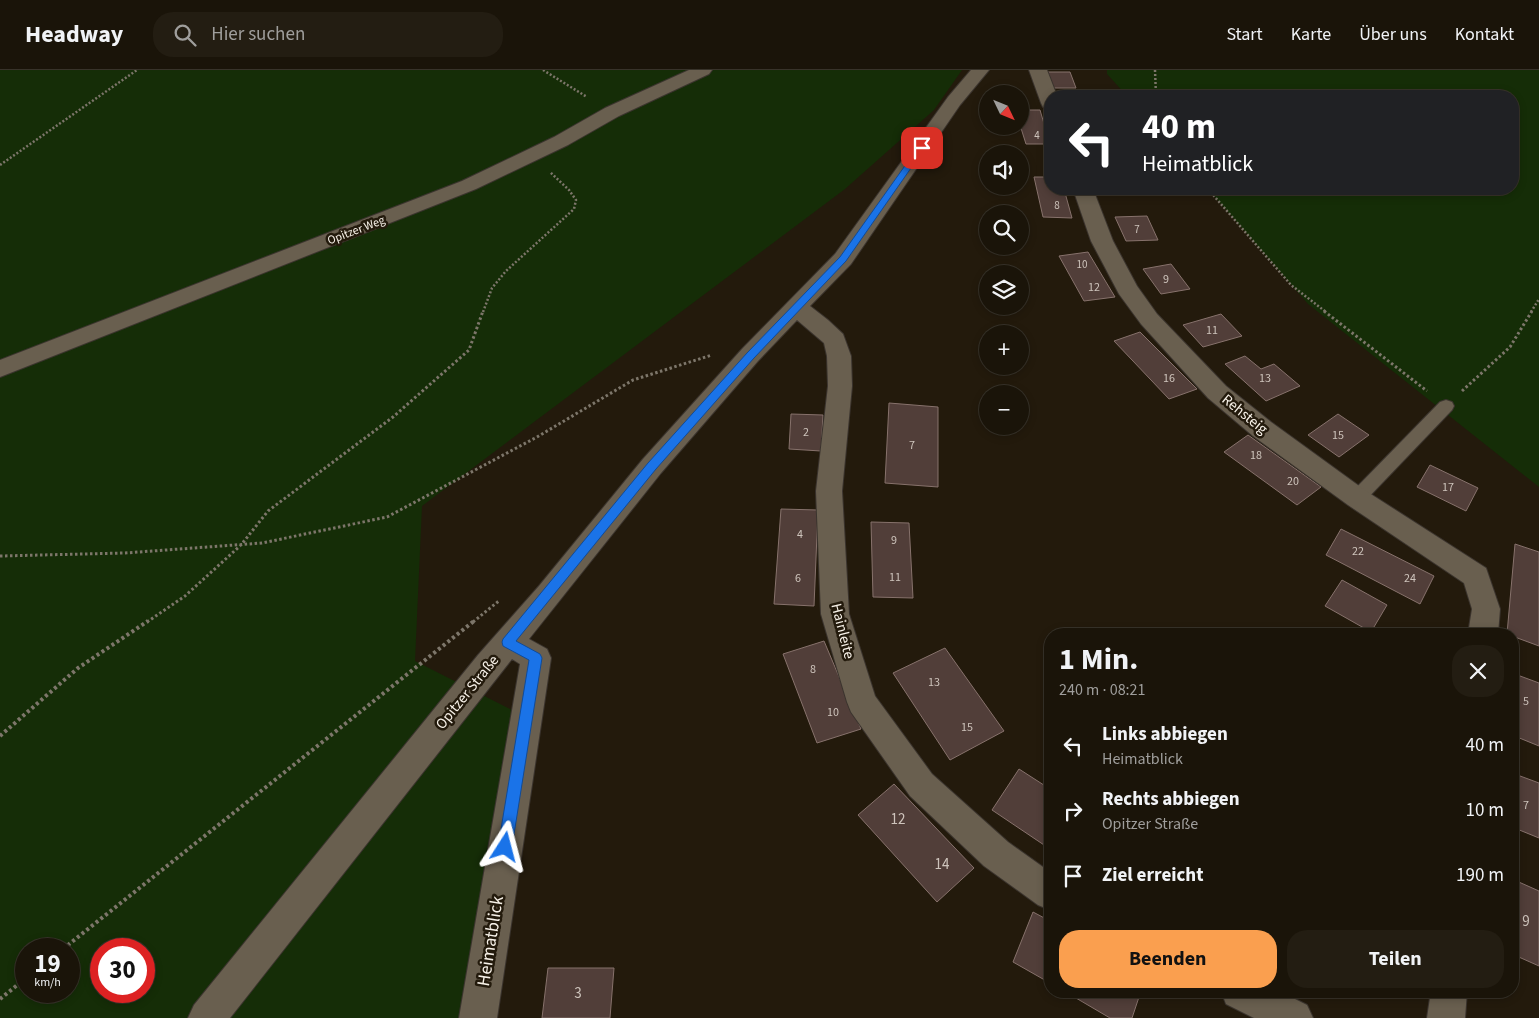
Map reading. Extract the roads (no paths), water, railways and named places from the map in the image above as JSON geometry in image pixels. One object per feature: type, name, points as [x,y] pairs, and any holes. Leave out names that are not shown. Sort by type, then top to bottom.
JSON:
[{"type":"street","name":"Opitzer Weg","points":[[0,369],[469,185],[539,152],[612,112],[703,70]]},
{"type":"street","name":"Opitzer Straße","points":[[207,1018],[508,642],[652,466],[750,355],[843,259],[954,101],[980,70]]},
{"type":"street","points":[[1038,70],[1045,90]]},
{"type":"street","name":"Rehsteig","points":[[1084,195],[1102,241],[1122,281],[1150,319],[1217,392],[1262,429],[1358,498],[1476,576],[1486,609],[1484,628]]},
{"type":"street","name":"Hainleite","points":[[797,308],[820,325],[834,340],[839,356],[840,386],[830,491],[835,614],[862,702],[921,786],[996,854],[1044,889]]},
{"type":"street","name":"Heimatblick","points":[[478,1018],[536,658],[508,642]]},
{"type":"street","points":[[1253,998],[1294,1018]]},
{"type":"street","points":[[1446,1018],[1448,998]]},
{"type":"lane","points":[[1358,498],[1446,406]]}]
